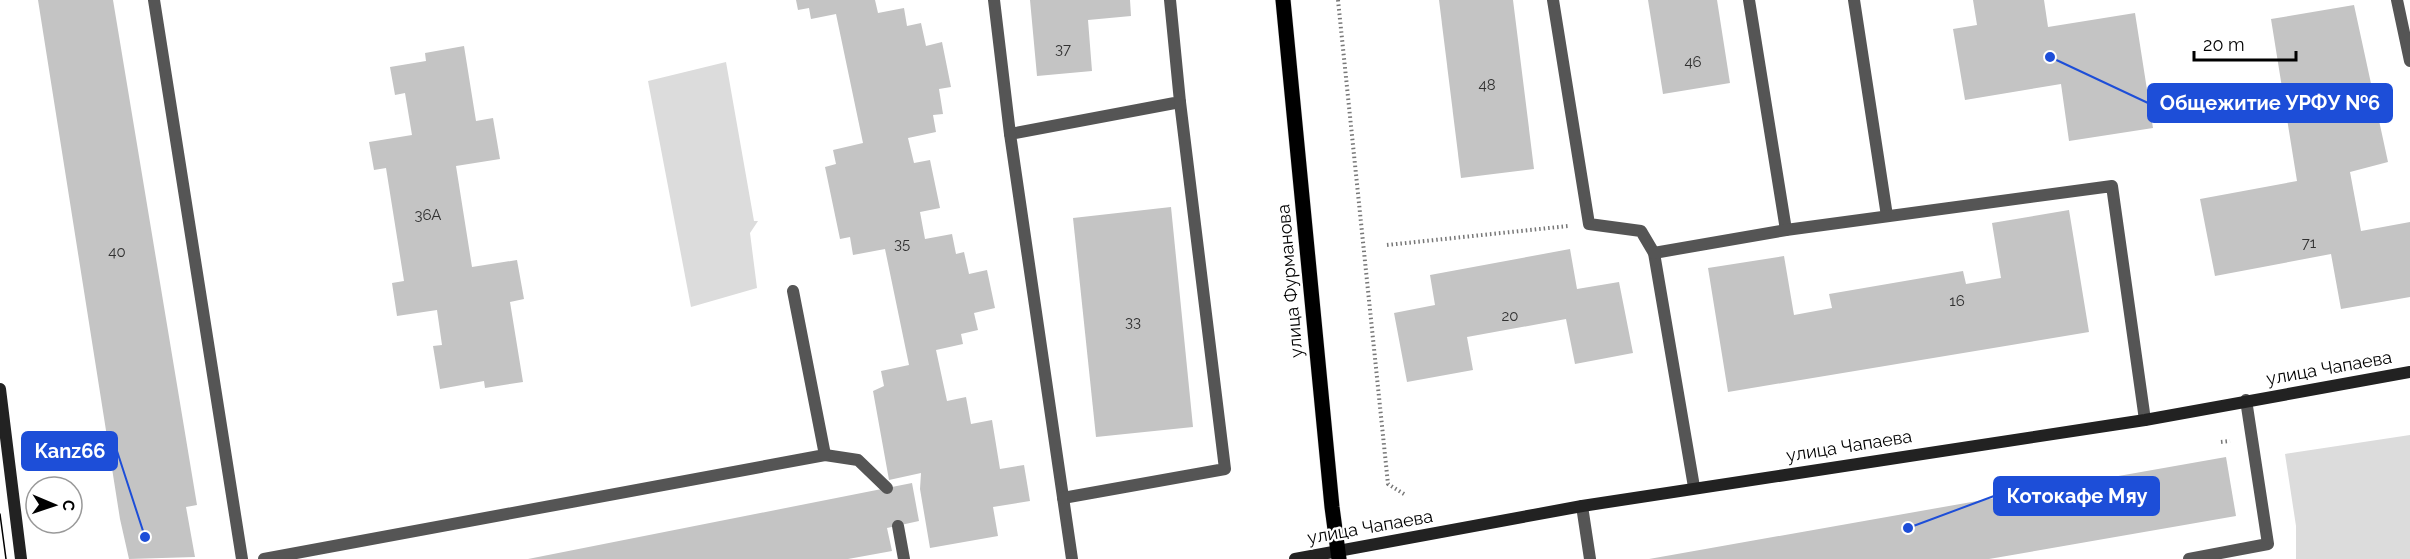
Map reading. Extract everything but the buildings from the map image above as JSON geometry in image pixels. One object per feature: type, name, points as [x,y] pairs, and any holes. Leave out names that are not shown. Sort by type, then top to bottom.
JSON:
[{"type":"main road","name":"улица Фурманова","points":[[1283,0],[1338,555]]},
{"type":"main road","name":"улица Чапаева","points":[[1295,559],[1338,555],[1582,506],[1694,487],[2145,420],[2410,372]]},
{"type":"main road","points":[[0,389],[21,559]]},
{"type":"lane","points":[[154,0],[242,559]]},
{"type":"lane","points":[[994,0],[1010,134],[1072,559]]},
{"type":"lane","points":[[1063,498],[1225,469],[1180,102],[1170,0]]},
{"type":"lane","points":[[1552,0],[1589,224],[1641,231],[1654,253],[1694,487]]},
{"type":"lane","points":[[1749,0],[1786,230]]},
{"type":"lane","points":[[1854,0],[1887,216]]},
{"type":"lane","points":[[2397,0],[2410,61]]},
{"type":"lane","points":[[1010,134],[1180,102]]},
{"type":"lane","points":[[1654,253],[1786,230],[2112,186],[2145,420]]},
{"type":"lane","points":[[793,291],[825,455]]},
{"type":"lane","points":[[2189,559],[2268,544],[2246,400]]},
{"type":"lane","points":[[264,559],[825,455],[858,460],[887,488]]},
{"type":"lane","points":[[1582,506],[1590,559]]},
{"type":"lane","points":[[898,526],[903,559]]},
{"type":"path","points":[[1338,0],[1388,484],[1404,494]]},
{"type":"path","points":[[1386,245],[1589,224]]},
{"type":"shaded area","points":[[726,62],[754,221],[758,221],[750,233],[757,288],[691,307],[648,81]]},
{"type":"shaded area","points":[[2410,435],[2410,559],[2296,559],[2296,526],[2285,454]]},
{"type":"tram line","points":[[0,514],[6,559]]},
{"type":"place","name":"Общежитие УРФУ №6","points":[[2050,57]]},
{"type":"place","name":"Котокафе Мяу","points":[[1908,528]]},
{"type":"place","name":"Kanz66","points":[[145,537]]}]
